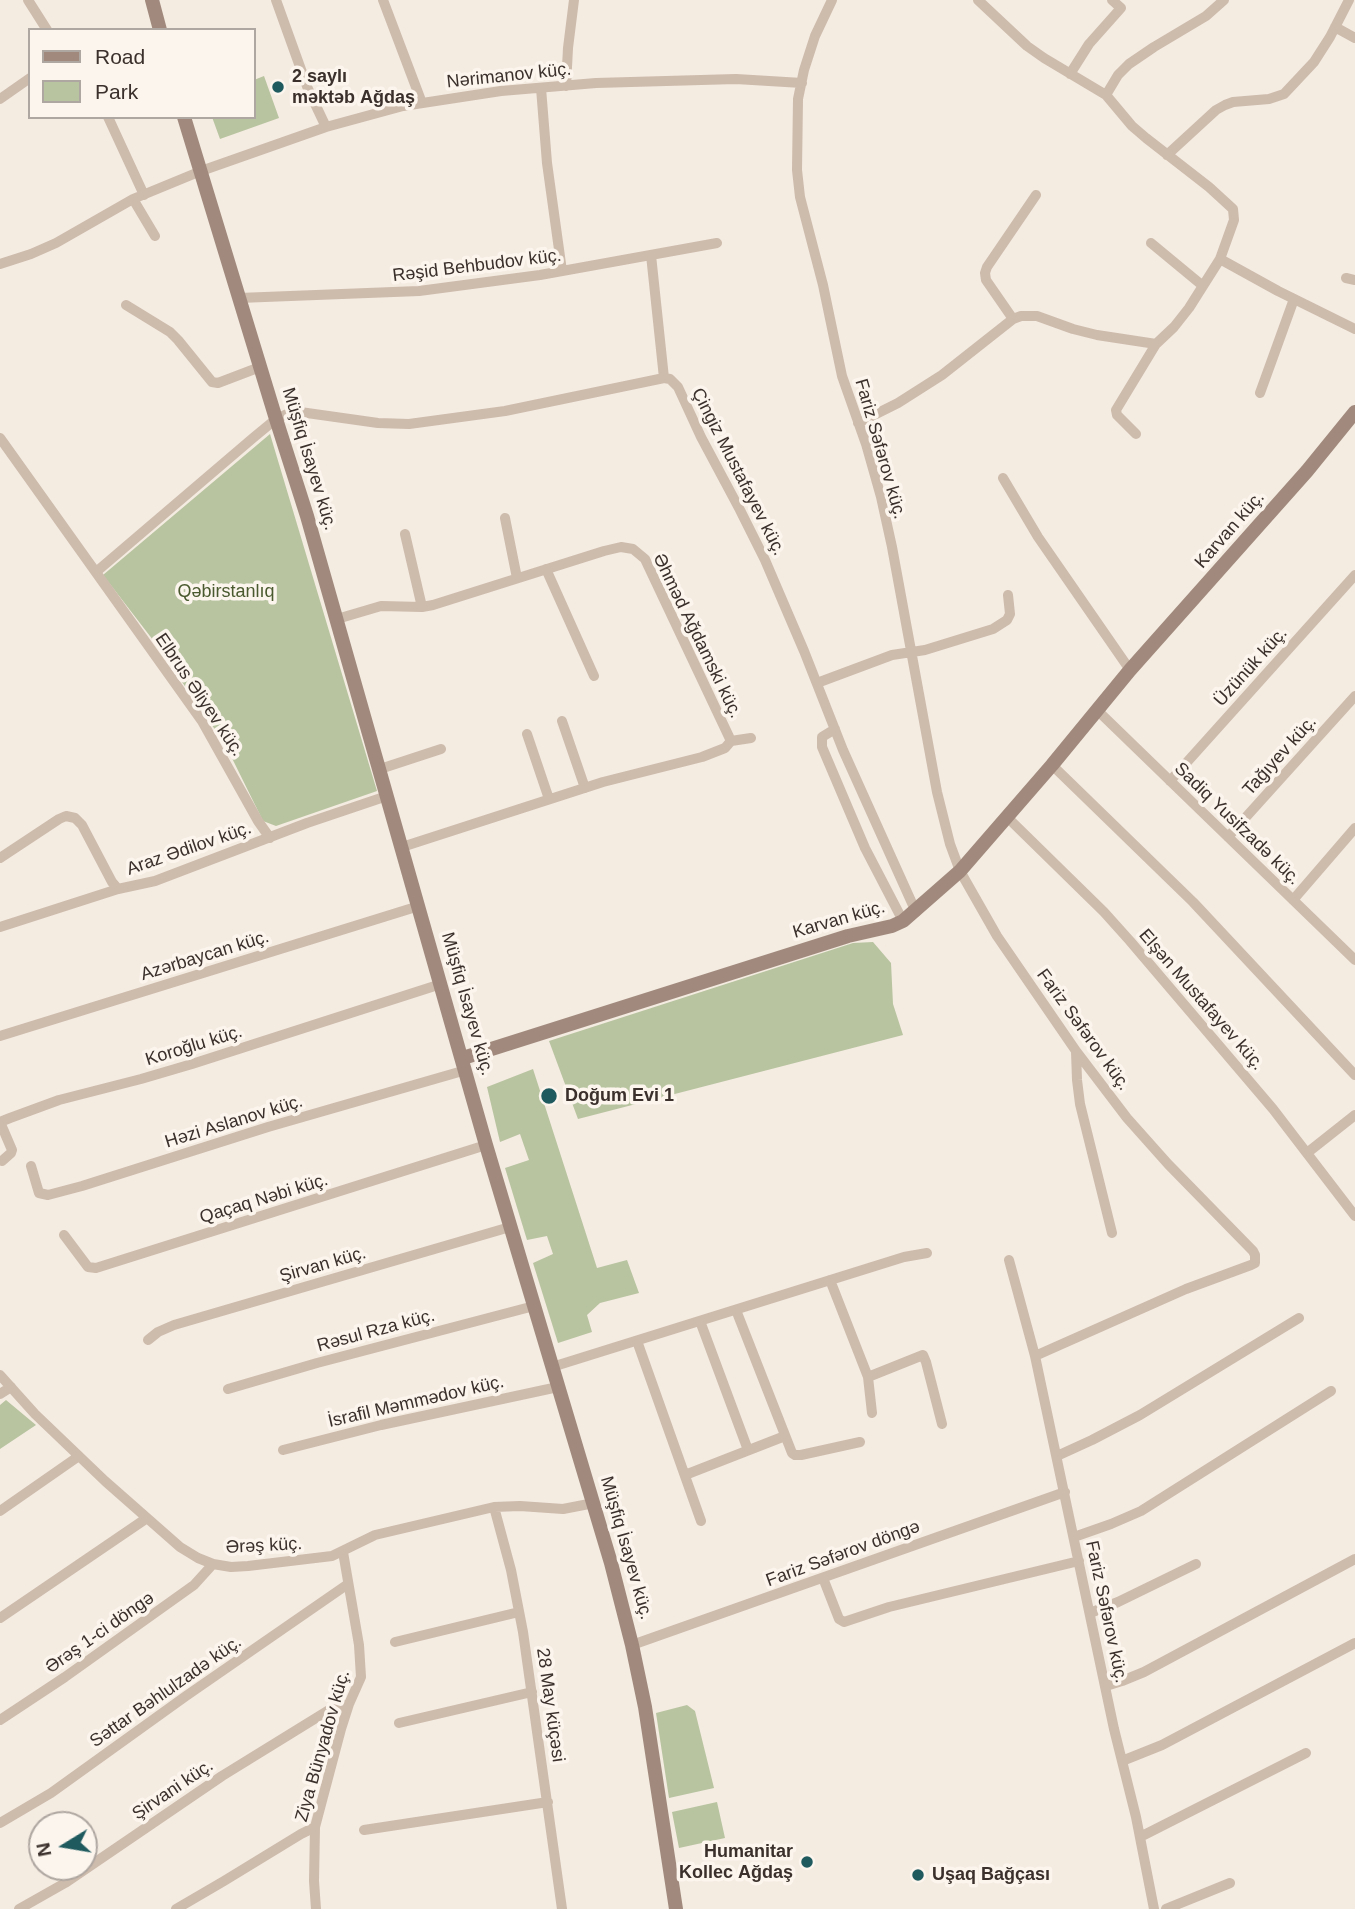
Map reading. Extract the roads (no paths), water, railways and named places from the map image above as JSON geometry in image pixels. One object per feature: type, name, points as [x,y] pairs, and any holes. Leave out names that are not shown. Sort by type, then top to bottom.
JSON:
[{"type":"street","points":[[28,0],[46,28]]},
{"type":"street","points":[[152,0],[159,28]]},
{"type":"street","points":[[276,0],[308,89],[326,127]]},
{"type":"street","points":[[383,0],[422,103]]},
{"type":"street","points":[[566,86],[574,0]]},
{"type":"street","name":"Fariz Səfərov küç.","points":[[832,0],[815,36],[798,99],[797,170],[800,197],[841,368],[881,497],[943,822],[960,871],[1007,952],[1076,1051],[1127,1118],[1253,1251],[1256,1259],[1251,1265],[1186,1289],[1035,1356],[1154,1909]]},
{"type":"street","points":[[978,0],[1027,46],[1106,94],[1132,126],[1233,209],[1234,220],[1220,259],[1174,327],[1156,344],[1116,410],[1117,415],[1136,434]]},
{"type":"street","points":[[1070,74],[1089,44],[1121,8],[1112,0]]},
{"type":"street","points":[[1106,94],[1129,64],[1206,16],[1224,0]]},
{"type":"street","points":[[1167,155],[1225,105],[1269,99],[1284,94],[1314,62],[1349,0]]},
{"type":"street","points":[[1335,26],[1355,38]]},
{"type":"street","points":[[0,99],[28,79]]},
{"type":"street","name":"Nərimanov küç.","points":[[0,264],[56,243],[133,199],[201,171],[326,127],[381,111],[501,91],[566,86],[736,79],[802,83]]},
{"type":"street","points":[[541,88],[547,163],[562,271]]},
{"type":"street","points":[[109,119],[144,195]]},
{"type":"street","name":"Müşfiq İsayev küç.","points":[[185,119],[307,516],[486,1145],[594,1503],[632,1646],[645,1707],[676,1909]]},
{"type":"street","points":[[1013,319],[986,280],[985,273],[1036,195]]},
{"type":"street","points":[[133,199],[155,236]]},
{"type":"street","name":"Rəşid Behbudov küç.","points":[[239,298],[418,291],[562,271],[717,243]]},
{"type":"street","points":[[1151,243],[1203,286]]},
{"type":"street","points":[[96,572],[276,419],[287,414],[300,412],[391,424],[431,421],[505,411],[664,378],[651,255]]},
{"type":"street","points":[[1220,259],[1355,329]]},
{"type":"street","points":[[1260,393],[1294,299]]},
{"type":"street","points":[[126,305],[170,331],[212,382],[218,383],[260,367]]},
{"type":"street","points":[[858,423],[942,375],[1013,319],[1037,316],[1097,335],[1156,344]]},
{"type":"street","name":"Çingiz Mustafayev küç.","points":[[664,378],[670,379],[678,387],[765,560],[894,866],[910,916]]},
{"type":"street","name":"Karvan küç.","points":[[464,1064],[810,948],[892,926],[910,916],[960,871],[1130,670],[1307,471],[1355,412]]},
{"type":"street","name":"Elbrus Əliyev küç.","points":[[0,438],[202,721],[270,838]]},
{"type":"street","points":[[1003,478],[1038,537],[1130,670]]},
{"type":"street","points":[[505,518],[517,578]]},
{"type":"street","points":[[405,534],[422,607]]},
{"type":"street","name":"Əhməd Ağdamski küç.","points":[[337,619],[381,606],[422,607],[621,547],[633,549],[645,559],[731,741],[725,748],[702,757],[584,788],[402,847]]},
{"type":"street","points":[[546,569],[594,676]]},
{"type":"street","name":"Üzünük küç.","points":[[1170,781],[1355,575]]},
{"type":"street","points":[[817,683],[892,655],[925,650],[993,629],[1007,620],[1010,614],[1008,595]]},
{"type":"street","name":"Tağıyev küç.","points":[[1228,837],[1355,696]]},
{"type":"street","name":"Sadiq Yusifzadə küç.","points":[[1097,710],[1354,957]]},
{"type":"street","points":[[562,721],[584,788]]},
{"type":"street","points":[[835,729],[822,737],[822,747],[864,848],[910,916]]},
{"type":"street","points":[[527,734],[549,799]]},
{"type":"street","points":[[731,741],[751,738]]},
{"type":"street","points":[[380,769],[441,749]]},
{"type":"street","points":[[1052,765],[1193,902],[1355,1075]]},
{"type":"street","name":"Araz Ədilov küç.","points":[[0,928],[118,889],[155,881],[307,823],[387,796]]},
{"type":"street","points":[[0,858],[59,819],[66,816],[75,818],[82,825],[118,889]]},
{"type":"street","name":"Elşən Mustafayev küç.","points":[[1007,817],[1130,941],[1273,1109],[1355,1216]]},
{"type":"street","points":[[1293,900],[1355,828]]},
{"type":"street","name":"Azərbaycan küç.","points":[[0,1036],[419,906]]},
{"type":"street","name":"Koroğlu küç.","points":[[2,1161],[12,1150],[0,1122],[59,1100],[192,1064],[441,984]]},
{"type":"street","points":[[1076,1051],[1080,1104],[1112,1233]]},
{"type":"street","name":"Həzi Aslanov küç.","points":[[31,1166],[39,1193],[48,1195],[464,1064]]},
{"type":"street","points":[[1307,1153],[1355,1115]]},
{"type":"street","name":"Qaçaq Nəbi küç.","points":[[64,1235],[88,1267],[96,1268],[486,1145]]},
{"type":"street","name":"Şirvan küç.","points":[[148,1340],[174,1325],[510,1227]]},
{"type":"street","points":[[552,1367],[904,1257],[927,1253]]},
{"type":"street","points":[[1009,1260],[1035,1356]]},
{"type":"street","points":[[830,1280],[868,1377],[872,1413]]},
{"type":"street","name":"Rəsul Rza küç.","points":[[228,1389],[534,1306]]},
{"type":"street","points":[[736,1310],[785,1436],[795,1455],[860,1442]]},
{"type":"street","points":[[1057,1457],[1140,1415],[1298,1318]]},
{"type":"street","points":[[700,1321],[748,1450]]},
{"type":"street","points":[[637,1340],[701,1521]]},
{"type":"street","points":[[868,1377],[923,1355],[942,1423]]},
{"type":"street","name":"Ərəş küç.","points":[[0,1375],[79,1456],[147,1518],[180,1547],[213,1564],[231,1567],[317,1559],[343,1552],[375,1535],[494,1507],[564,1509],[594,1503]]},
{"type":"street","points":[[0,1394],[11,1387]]},
{"type":"street","name":"İsrafil Məmmədov küç.","points":[[283,1450],[381,1425],[558,1387]]},
{"type":"street","points":[[1074,1537],[1141,1511],[1331,1391]]},
{"type":"street","points":[[685,1475],[785,1436]]},
{"type":"street","points":[[0,1511],[79,1456]]},
{"type":"street","name":"Fariz Səfərov döngə","points":[[632,1646],[1065,1492]]},
{"type":"street","name":"28 May küçəsi","points":[[494,1507],[519,1612],[562,1909]]},
{"type":"street","points":[[0,1618],[147,1518]]},
{"type":"street","name":"Ziya Bünyadov küç.","points":[[316,1909],[316,1827],[362,1666],[343,1552]]},
{"type":"street","points":[[1105,1686],[1144,1672],[1355,1559]]},
{"type":"street","points":[[823,1578],[839,1619],[844,1622],[898,1605],[1079,1561]]},
{"type":"street","name":"Ərəş 1-ci döngə","points":[[0,1720],[65,1678],[194,1585],[213,1564]]},
{"type":"street","points":[[1090,1613],[1196,1564]]},
{"type":"street","name":"Səttar Bəhlulzadə küç.","points":[[0,1823],[51,1793],[348,1584]]},
{"type":"street","points":[[395,1642],[519,1612]]},
{"type":"street","points":[[1122,1760],[1162,1745],[1355,1643]]},
{"type":"street","points":[[398,1723],[532,1692]]},
{"type":"street","name":"Şirvani küç.","points":[[19,1909],[65,1883],[222,1776],[329,1710],[349,1704]]},
{"type":"street","points":[[1140,1838],[1306,1753]]},
{"type":"street","points":[[364,1830],[548,1802]]},
{"type":"street","points":[[176,1909],[316,1827]]},
{"type":"street","points":[[1166,1909],[1230,1884]]},
{"type":"place","name":"2 saylı məktəb Ağdaş","points":[[278,87]]},
{"type":"place","name":"Doğum Evi 1","points":[[549,1096]]},
{"type":"place","name":"Humanitar Kollec Ağdaş","points":[[807,1862]]},
{"type":"place","name":"Uşaq Bağçası","points":[[918,1875]]},
{"type":"park label","name":"Qəbirstanlıq","points":[[226,592]]}]
